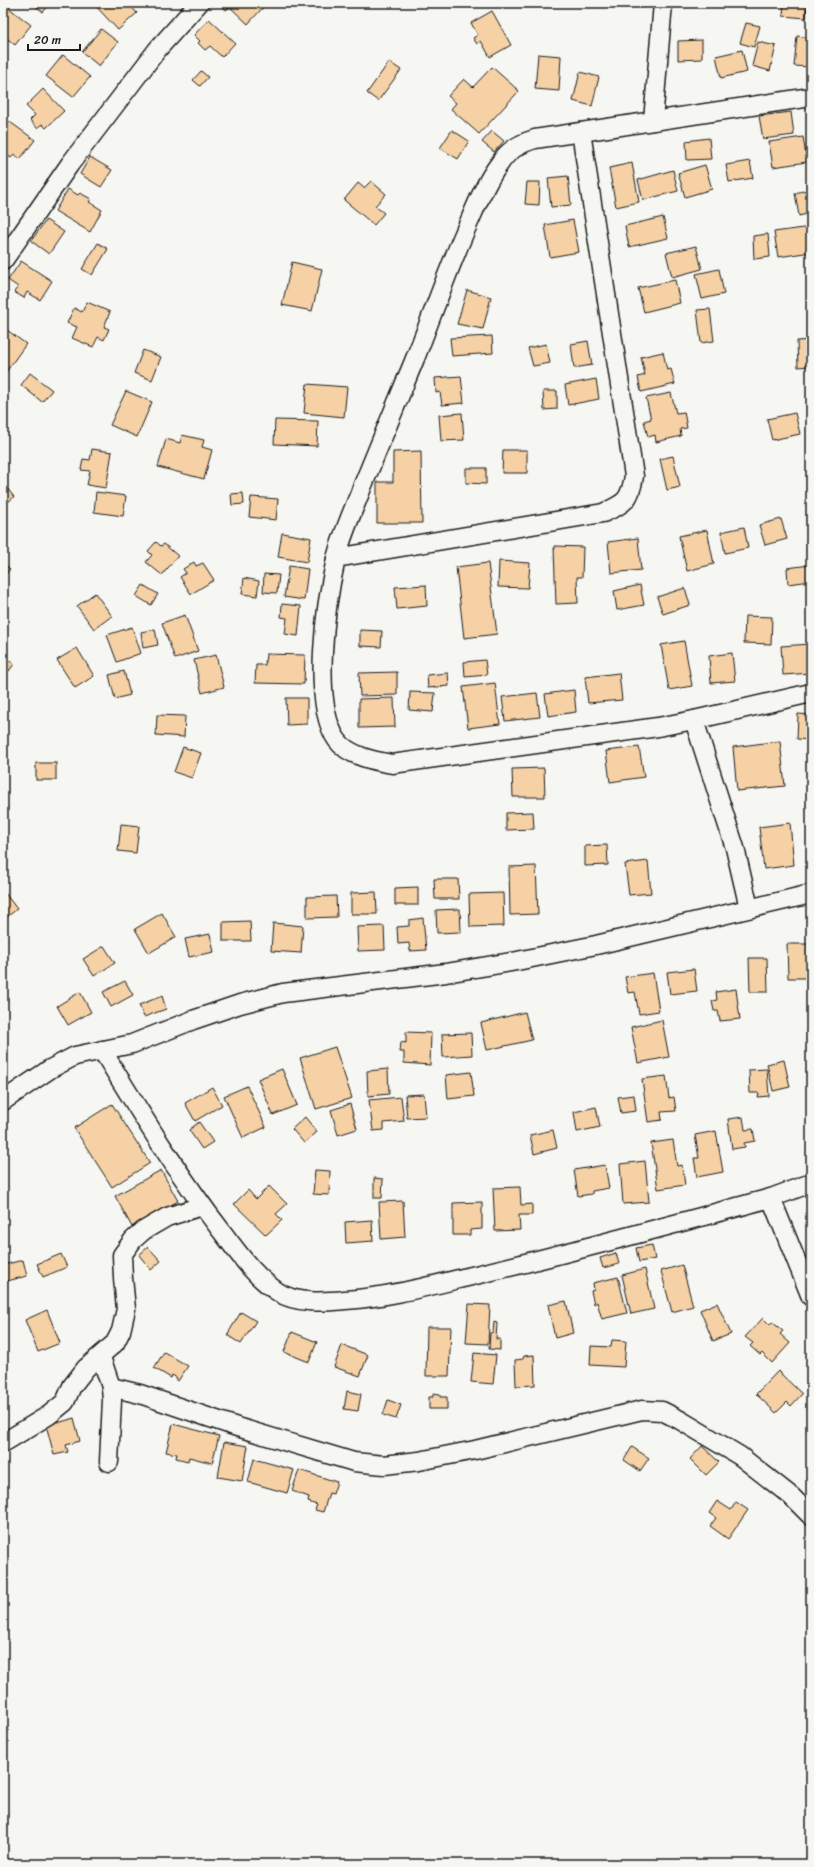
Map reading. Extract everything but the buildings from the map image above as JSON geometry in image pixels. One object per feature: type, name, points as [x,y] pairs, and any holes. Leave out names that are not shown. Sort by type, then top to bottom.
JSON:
[{"type":"street","points":[[3,261],[70,164],[157,50],[199,3]]},
{"type":"street","points":[[653,121],[663,3]]},
{"type":"street","points":[[811,97],[535,139],[522,143],[512,150],[500,162],[478,201],[458,246],[341,540],[331,582],[323,648],[323,688],[329,724],[338,741],[351,751],[369,760],[392,764],[694,720],[811,693]]},
{"type":"street","points":[[336,558],[603,513],[622,505],[631,492],[634,476],[582,132]]},
{"type":"street","points":[[694,720],[735,848],[749,908]]},
{"type":"street","points":[[3,1101],[63,1062],[75,1056],[132,1044],[220,1010],[282,993],[446,973],[517,961],[596,945],[811,894]]},
{"type":"street","points":[[102,1050],[202,1206],[248,1266],[266,1283],[280,1293],[296,1299],[321,1301],[378,1296],[418,1288],[513,1266],[771,1198],[811,1183]]},
{"type":"street","points":[[771,1198],[811,1296]]},
{"type":"street","points":[[3,1443],[49,1415],[64,1402],[72,1386],[86,1368],[101,1357],[115,1343],[125,1317],[126,1301],[122,1261],[125,1249],[143,1231],[161,1220],[202,1206]]},
{"type":"street","points":[[101,1357],[111,1387],[112,1400],[109,1462]]},
{"type":"street","points":[[111,1387],[140,1394],[237,1427],[354,1462],[384,1465],[419,1461],[476,1450],[642,1410],[662,1411],[740,1456],[791,1496],[811,1516]]}]
